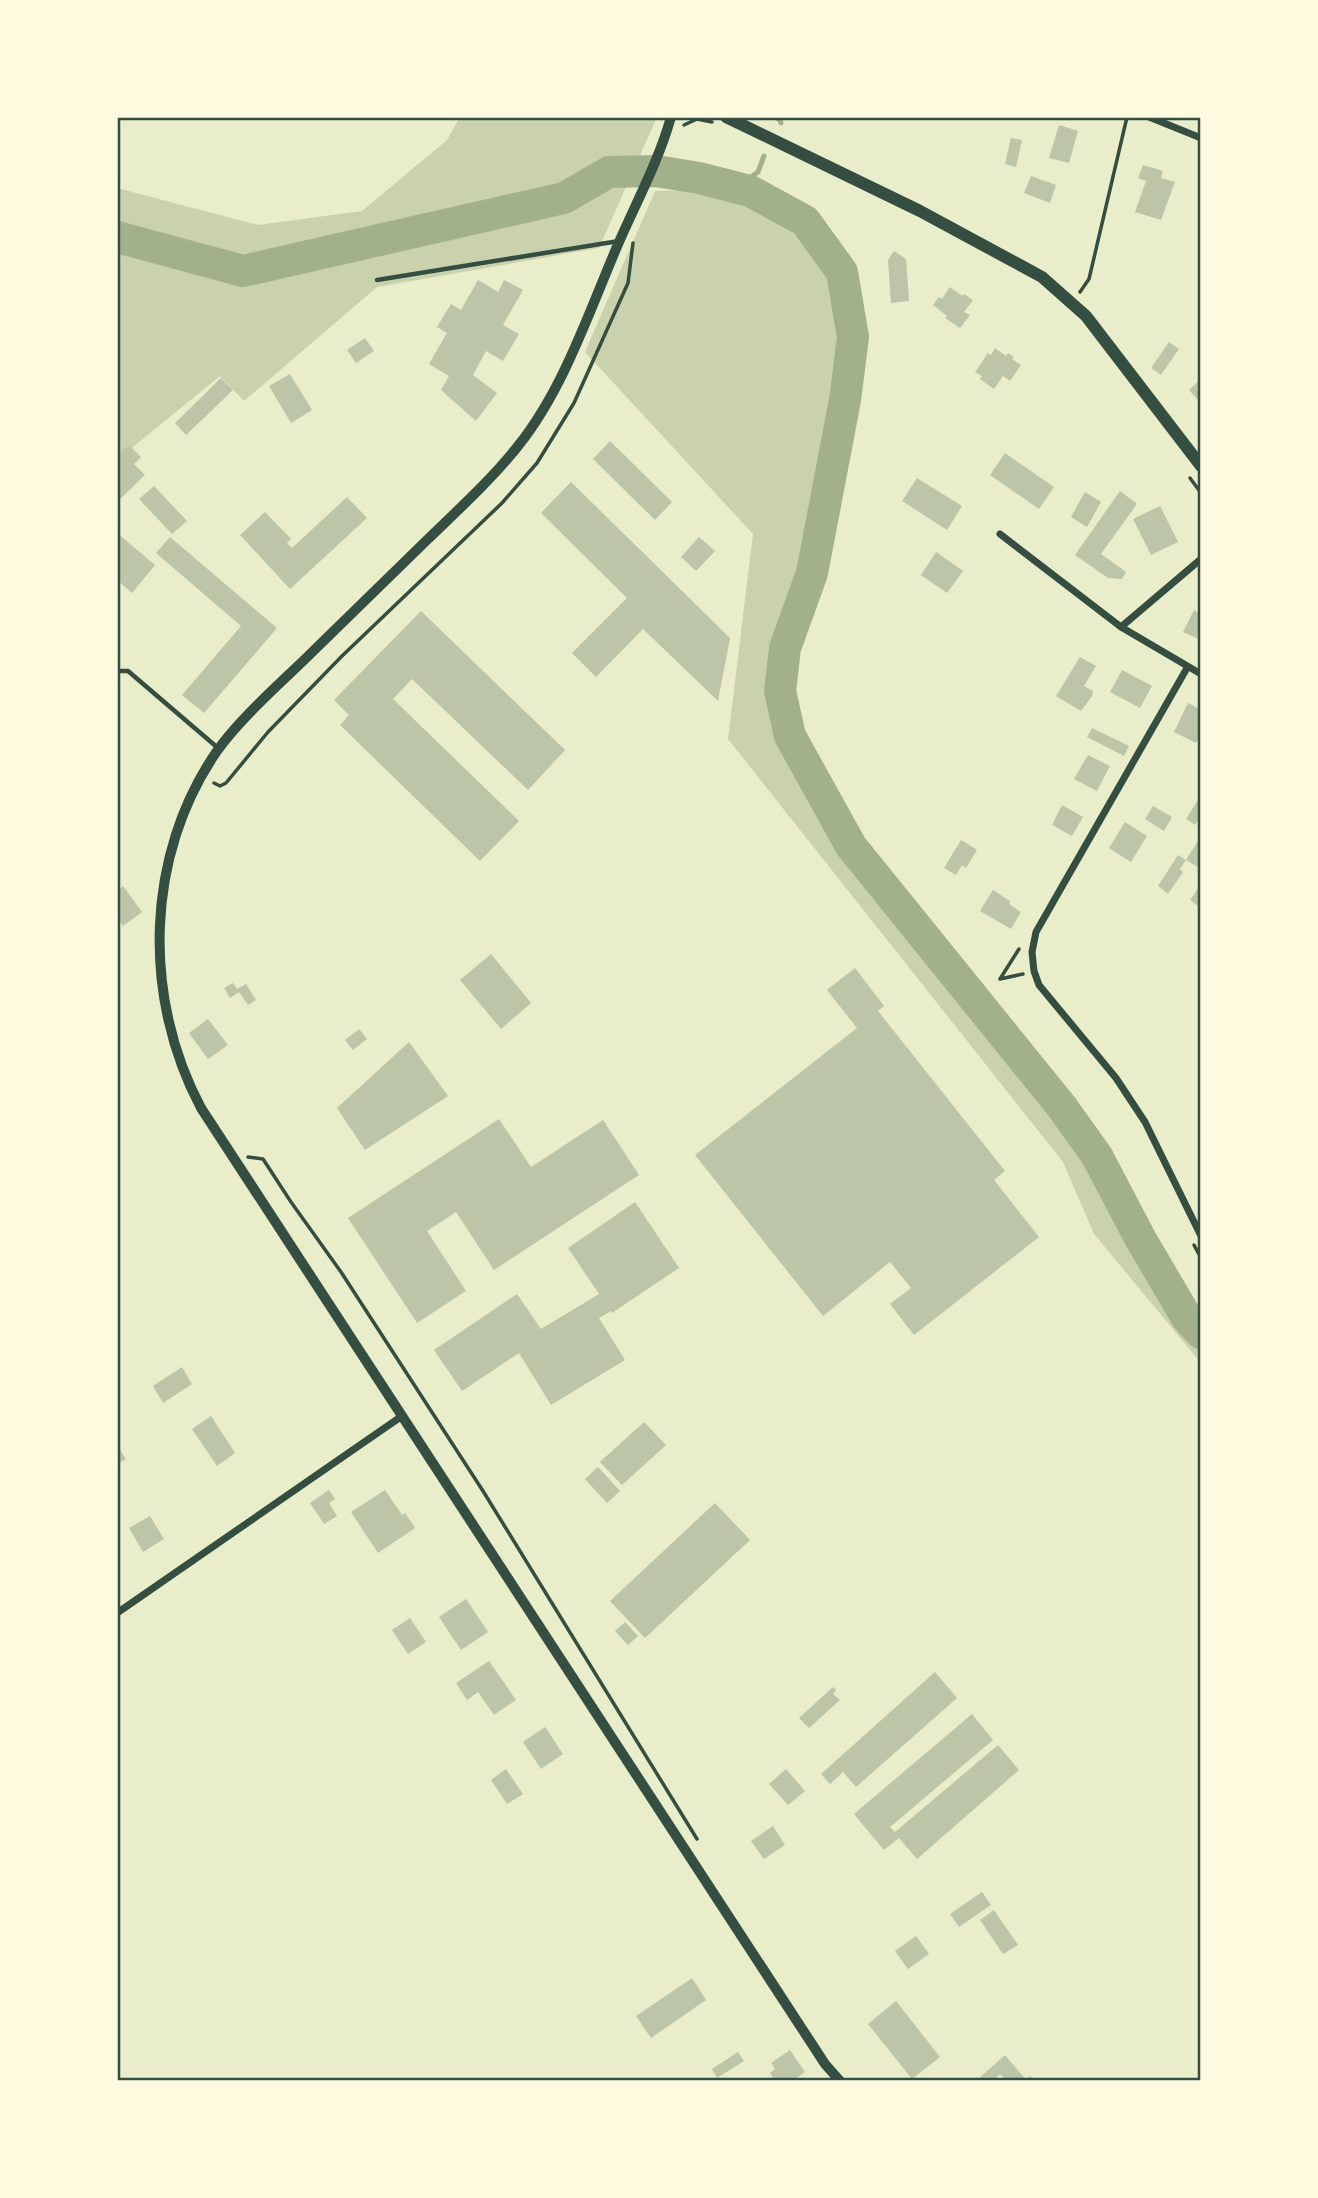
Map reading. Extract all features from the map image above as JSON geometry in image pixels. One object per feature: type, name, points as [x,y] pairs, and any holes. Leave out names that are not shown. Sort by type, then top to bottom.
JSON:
[{"type":"main road","points":[[726,117],[920,211],[1042,277],[1072,302],[1151,399],[1201,466]]},
{"type":"street","points":[[671,117],[632,213],[625,240],[551,395],[520,445],[486,484],[270,693],[219,748],[201,776],[177,832],[167,866],[158,944],[163,997],[175,1048],[182,1070],[201,1108],[825,2064],[840,2081]]},
{"type":"street","points":[[1149,117],[1201,138]]},
{"type":"street","points":[[1000,534],[1121,627],[1201,674]]},
{"type":"street","points":[[1121,627],[1201,559]]},
{"type":"street","points":[[1187,668],[1036,932],[1032,952],[1039,985],[1116,1078],[1145,1122],[1201,1236]]},
{"type":"street","points":[[117,1613],[402,1416]]},
{"type":"lane","points":[[377,280],[625,240]]},
{"type":"lane","points":[[117,671],[128,671],[219,748]]},
{"type":"path","points":[[1072,302],[1089,279],[1127,117]]},
{"type":"path","points":[[682,127],[696,119],[713,122]]},
{"type":"path","points":[[201,776],[220,786],[226,783],[268,732],[342,656],[502,503],[537,463],[574,403],[628,284],[634,248],[625,240]]},
{"type":"path","points":[[1186,471],[1201,493]]},
{"type":"path","points":[[1021,956],[1022,944],[1000,979],[1024,974]]},
{"type":"path","points":[[1021,966],[1027,981]]},
{"type":"path","points":[[248,1157],[263,1159],[341,1272],[483,1491],[702,1849]]},
{"type":"path","points":[[1191,1240],[1201,1258]]},
{"type":"green space","points":[[460,117],[657,117],[599,248],[377,287],[244,401],[220,376],[117,460],[117,188],[258,225],[362,211],[447,140]]},
{"type":"green space","points":[[716,189],[779,217],[830,274],[839,319],[838,381],[796,578],[766,673],[773,724],[818,813],[1078,1143],[1102,1180],[1132,1251],[1177,1321],[1201,1346],[1201,1363],[1094,1234],[1063,1162],[728,739],[753,534],[585,352],[655,191]]},
{"type":"building","points":[[1059,125],[1078,131],[1069,163],[1049,158]]},
{"type":"building","points":[[1011,138],[1022,140],[1016,167],[1005,164]]},
{"type":"building","points":[[1143,165],[1163,171],[1161,178],[1175,182],[1161,220],[1135,212],[1146,181],[1138,178]]},
{"type":"building","points":[[1031,176],[1056,185],[1050,203],[1024,193]]},
{"type":"building","points":[[894,251],[906,259],[909,301],[891,303],[888,260]]},
{"type":"building","points":[[478,280],[498,292],[504,280],[523,290],[503,325],[519,334],[503,361],[486,351],[473,375],[497,393],[476,421],[441,390],[449,376],[429,364],[447,333],[437,327],[451,304],[461,310]]},
{"type":"building","points":[[950,287],[973,300],[964,312],[970,315],[960,328],[945,318],[947,316],[933,305],[939,297],[942,299]]},
{"type":"building","points":[[365,338],[374,351],[356,363],[347,350]]},
{"type":"building","points":[[1169,342],[1179,349],[1161,375],[1151,368]]},
{"type":"building","points":[[995,348],[1006,356],[1008,353],[1021,365],[1010,381],[1003,376],[994,389],[975,372],[988,353],[991,355]]},
{"type":"building","points":[[290,374],[312,410],[291,423],[269,386]]},
{"type":"building","points":[[221,378],[233,390],[186,435],[175,423]]},
{"type":"building","points":[[1201,379],[1201,398],[1198,400],[1189,390]]},
{"type":"building","points":[[610,441],[672,502],[655,520],[593,459]]},
{"type":"building","points":[[129,445],[141,457],[134,464],[145,475],[117,502],[117,456]]},
{"type":"building","points":[[1005,453],[1054,487],[1039,509],[990,475]]},
{"type":"building","points":[[917,478],[962,506],[947,530],[902,501]]},
{"type":"building","points":[[571,482],[730,638],[718,701],[643,629],[596,677],[572,653],[627,598],[541,513]]},
{"type":"building","points":[[154,486],[187,521],[172,534],[139,499]]},
{"type":"building","points":[[1120,491],[1137,504],[1101,554],[1126,572],[1122,579],[1108,578],[1075,555]]},
{"type":"building","points":[[1085,492],[1101,502],[1087,527],[1071,517]]},
{"type":"building","points":[[347,497],[367,518],[290,589],[240,535],[265,512],[291,539],[287,543],[292,548]]},
{"type":"building","points":[[1160,506],[1178,542],[1151,555],[1133,519]]},
{"type":"building","points":[[117,533],[155,565],[132,593],[117,580]]},
{"type":"building","points":[[170,537],[277,628],[204,713],[182,695],[241,626],[156,553]]},
{"type":"building","points":[[699,537],[715,551],[696,571],[681,557]]},
{"type":"building","points":[[936,552],[963,571],[947,593],[921,575]]},
{"type":"building","points":[[1194,610],[1201,614],[1201,640],[1183,632]]},
{"type":"building","points":[[421,611],[565,750],[528,790],[412,679],[393,699],[519,821],[480,861],[340,725],[349,715],[334,700]]},
{"type":"building","points":[[1080,657],[1096,666],[1084,686],[1093,691],[1092,696],[1081,711],[1056,696]]},
{"type":"building","points":[[1122,670],[1152,686],[1140,708],[1110,692]]},
{"type":"building","points":[[1188,703],[1201,710],[1201,735],[1196,743],[1174,732]]},
{"type":"building","points":[[1092,728],[1129,746],[1124,756],[1087,737]]},
{"type":"building","points":[[1088,755],[1110,766],[1097,791],[1074,779]]},
{"type":"building","points":[[1201,795],[1201,815],[1195,825],[1186,819]]},
{"type":"building","points":[[1062,805],[1083,817],[1072,836],[1052,825]]},
{"type":"building","points":[[1153,806],[1172,817],[1164,831],[1145,819]]},
{"type":"building","points":[[1125,822],[1147,836],[1131,862],[1109,848]]},
{"type":"building","points":[[1201,836],[1201,869],[1186,860]]},
{"type":"building","points":[[961,840],[977,850],[966,868],[962,865],[956,875],[944,868]]},
{"type":"building","points":[[1178,855],[1186,860],[1180,869],[1183,872],[1168,894],[1158,886]]},
{"type":"building","points":[[1201,884],[1201,908],[1190,900]]},
{"type":"building","points":[[123,886],[142,912],[123,926],[117,917],[117,890]]},
{"type":"building","points":[[993,890],[1021,912],[1011,929],[980,911]]},
{"type":"building","points":[[491,954],[531,1003],[501,1029],[460,980]]},
{"type":"building","points":[[855,968],[884,1006],[878,1011],[1005,1171],[994,1180],[1039,1237],[914,1335],[890,1304],[911,1288],[890,1262],[823,1316],[695,1155],[857,1028],[827,990]]},
{"type":"building","points":[[233,983],[237,989],[246,984],[256,1000],[248,1005],[239,992],[230,998],[224,988]]},
{"type":"building","points":[[208,1019],[228,1045],[208,1059],[189,1033]]},
{"type":"building","points":[[359,1029],[367,1039],[353,1050],[345,1040]]},
{"type":"building","points":[[409,1042],[448,1096],[365,1150],[337,1108]]},
{"type":"building","points":[[499,1119],[531,1167],[603,1120],[639,1175],[494,1270],[456,1212],[427,1231],[466,1291],[417,1323],[348,1218]]},
{"type":"building","points":[[635,1202],[679,1268],[612,1313],[611,1311],[599,1318],[625,1360],[551,1405],[519,1353],[462,1391],[434,1350],[517,1294],[541,1329],[599,1294],[568,1248]]},
{"type":"building","points":[[182,1367],[192,1384],[163,1403],[153,1386]]},
{"type":"building","points":[[211,1416],[235,1453],[217,1466],[192,1429]]},
{"type":"building","points":[[644,1422],[666,1445],[622,1485],[600,1462]]},
{"type":"building","points":[[117,1445],[126,1459],[117,1464]]},
{"type":"building","points":[[598,1467],[620,1491],[607,1503],[585,1479]]},
{"type":"building","points":[[329,1490],[335,1499],[329,1503],[337,1516],[324,1524],[310,1503]]},
{"type":"building","points":[[385,1490],[402,1515],[405,1513],[415,1528],[378,1553],[351,1512]]},
{"type":"building","points":[[715,1503],[750,1540],[645,1638],[610,1601]]},
{"type":"building","points":[[150,1516],[164,1539],[143,1552],[129,1528]]},
{"type":"building","points":[[466,1599],[488,1632],[461,1650],[439,1617]]},
{"type":"building","points":[[410,1618],[426,1642],[408,1654],[392,1630]]},
{"type":"building","points":[[625,1622],[638,1636],[628,1645],[615,1631]]},
{"type":"building","points":[[489,1661],[516,1700],[494,1715],[478,1692],[467,1700],[456,1683]]},
{"type":"building","points":[[935,1672],[957,1698],[856,1787],[843,1772],[830,1784],[821,1774]]},
{"type":"building","points":[[833,1687],[836,1690],[833,1694],[840,1700],[809,1728],[799,1718]]},
{"type":"building","points":[[972,1714],[993,1740],[890,1827],[895,1832],[998,1745],[1019,1770],[917,1859],[899,1838],[884,1850],[854,1814]]},
{"type":"building","points":[[545,1727],[563,1754],[541,1769],[523,1742]]},
{"type":"building","points":[[506,1769],[523,1794],[507,1804],[491,1780]]},
{"type":"building","points":[[786,1769],[805,1791],[788,1805],[769,1784]]},
{"type":"building","points":[[773,1826],[785,1845],[764,1859],[751,1841]]},
{"type":"building","points":[[982,1892],[991,1905],[959,1927],[950,1914]]},
{"type":"building","points":[[994,1910],[1018,1945],[1003,1954],[980,1920]]},
{"type":"building","points":[[916,1936],[929,1954],[908,1969],[895,1951]]},
{"type":"building","points":[[692,1978],[706,2000],[651,2038],[636,2016]]},
{"type":"building","points":[[896,2001],[940,2057],[912,2079],[868,2024]]},
{"type":"building","points":[[790,2050],[805,2072],[792,2081],[783,2081],[781,2077],[775,2081],[770,2073],[775,2069],[771,2063]]},
{"type":"building","points":[[738,2052],[744,2061],[717,2078],[712,2069]]},
{"type":"building","points":[[1005,2055],[1026,2080],[1030,2076],[1036,2081],[1007,2081],[1000,2074],[993,2081],[976,2081]]},
{"type":"waterway","points":[[775,117],[781,123]]},
{"type":"waterway","points":[[743,189],[745,181],[758,172],[764,156]]},
{"type":"waterway","points":[[117,237],[243,271],[564,198],[609,172],[656,171],[699,178],[750,191],[805,221],[842,272],[853,337],[845,400],[812,573],[785,648],[780,691],[790,736],[851,846],[1062,1107],[1097,1156],[1140,1238],[1187,1318],[1201,1333]]}]
